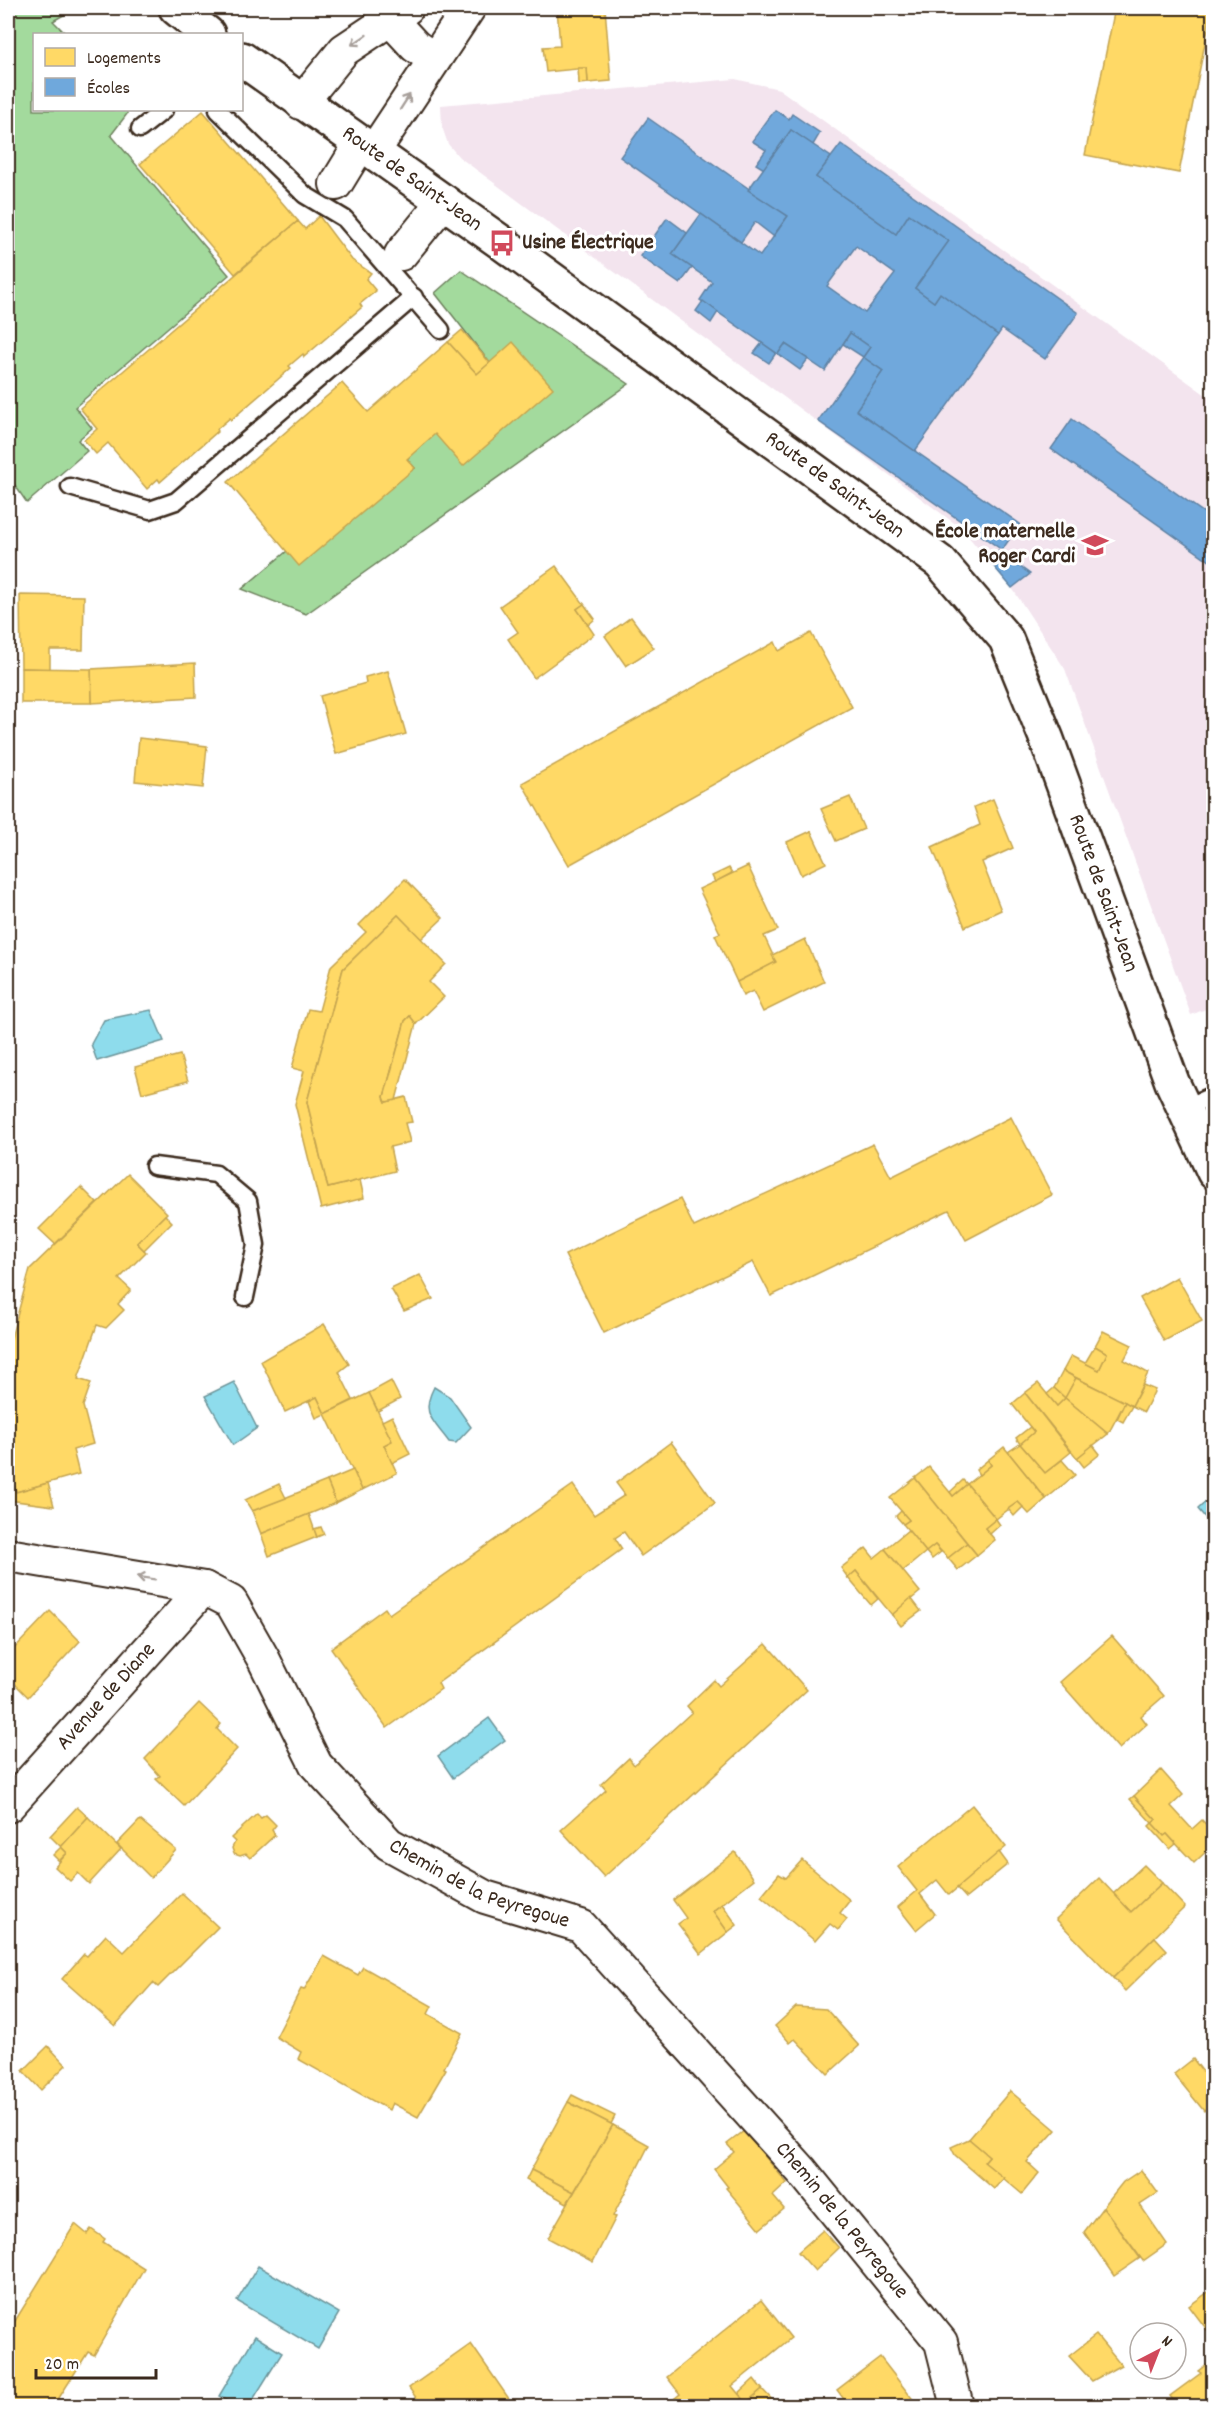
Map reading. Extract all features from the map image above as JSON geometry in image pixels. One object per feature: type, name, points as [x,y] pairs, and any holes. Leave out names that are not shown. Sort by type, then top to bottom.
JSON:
[{"type":"street","points":[[176,8],[207,33]]},
{"type":"street","points":[[329,195],[434,58],[469,8]]},
{"type":"street","points":[[301,103],[344,50],[397,12],[415,46],[434,58]]},
{"type":"street","name":"Route de Saint-Jean","points":[[243,60],[301,103],[444,201],[940,562],[1006,639],[1047,741],[1160,1052],[1214,1172]]},
{"type":"street","points":[[394,260],[444,201]]},
{"type":"street","name":"Chemin de la Peyregoue","points":[[8,1555],[204,1588],[231,1602],[264,1660],[316,1766],[389,1844],[485,1897],[581,1926],[802,2170],[940,2342],[957,2406]]},
{"type":"street","name":"Avenue de Diane","points":[[8,1806],[204,1588]]},
{"type":"lane","points":[[140,129],[163,111]]},
{"type":"lane","points":[[219,111],[305,195],[329,195],[345,219],[394,260],[414,297],[441,330]]},
{"type":"lane","points":[[70,486],[150,510],[176,501],[414,297]]},
{"type":"lane","points":[[1184,1108],[1214,1095]]},
{"type":"lane","points":[[154,1166],[216,1174],[248,1201],[256,1245],[245,1296]]},
{"type":"shaded area","name":"École maternelle Roger Cardi","points":[[735,79],[779,89],[1213,400],[1213,1006],[1191,1015],[1065,669],[1012,588],[961,528],[459,157],[448,144],[442,127],[441,105]]},
{"type":"green space","points":[[8,8],[76,8],[53,21],[65,33],[33,33],[33,111],[127,111],[111,135],[229,275],[75,407],[92,428],[78,440],[87,451],[27,503],[8,475]]},
{"type":"green space","points":[[461,270],[629,384],[306,614],[242,589],[287,551],[415,468],[407,459],[490,363],[435,293]]},
{"type":"water","points":[[151,1010],[164,1041],[97,1061],[91,1044],[104,1020]]},
{"type":"water","points":[[234,1382],[257,1428],[233,1445],[205,1396]]},
{"type":"water","points":[[434,1387],[450,1397],[471,1427],[456,1443],[449,1442],[430,1416],[428,1404]]},
{"type":"water","points":[[1213,1495],[1213,1527],[1198,1509]]},
{"type":"water","points":[[489,1718],[505,1740],[453,1778],[438,1756]]},
{"type":"water","points":[[258,2266],[339,2313],[318,2349],[237,2301]]},
{"type":"water","points":[[255,2336],[282,2353],[249,2406],[235,2406],[219,2396]]},
{"type":"building: Logements","points":[[557,8],[605,8],[611,81],[588,83],[587,68],[546,72],[543,47],[560,46]]},
{"type":"building: Logements","points":[[1115,8],[1212,8],[1179,173],[1085,155]]},
{"type":"building: Logements","points":[[578,68],[587,68],[588,83],[579,84]]},
{"type":"building: Logements","points":[[203,111],[298,221],[235,274],[140,164]]},
{"type":"building: Logements","points":[[319,216],[352,260],[371,273],[366,279],[376,291],[360,304],[362,307],[304,357],[303,354],[289,366],[291,368],[231,420],[230,418],[217,429],[218,431],[160,482],[158,479],[147,489],[108,443],[96,454],[84,440],[97,429],[80,408],[298,221],[305,229]]},
{"type":"building: Logements","points":[[462,330],[490,363],[477,374],[448,342]]},
{"type":"building: Logements","points":[[448,342],[477,374],[513,342],[553,388],[463,466],[435,434],[407,459],[415,468],[299,566],[228,482],[342,383],[368,412]]},
{"type":"building: Logements","points":[[556,566],[584,604],[577,609],[594,634],[534,678],[508,639],[518,632],[500,606]]},
{"type":"building: Logements","points":[[20,595],[84,596],[83,650],[50,650],[50,669],[21,668]]},
{"type":"building: Logements","points":[[584,604],[595,619],[588,625],[577,609]]},
{"type":"building: Logements","points":[[631,617],[654,648],[626,666],[605,636]]},
{"type":"building: Logements","points":[[811,633],[852,707],[569,865],[522,783],[775,642],[779,651]]},
{"type":"building: Logements","points":[[195,663],[196,697],[92,703],[91,669]]},
{"type":"building: Logements","points":[[21,668],[91,669],[92,703],[21,703]]},
{"type":"building: Logements","points":[[388,671],[406,734],[336,754],[320,696],[366,683],[365,677]]},
{"type":"building: Logements","points":[[139,738],[207,746],[203,788],[135,781]]},
{"type":"building: Logements","points":[[850,797],[864,829],[836,841],[821,809]]},
{"type":"building: Logements","points":[[993,799],[1013,848],[982,862],[1001,910],[965,927],[932,847],[980,825],[974,807]]},
{"type":"building: Logements","points":[[811,831],[826,863],[801,875],[787,842]]},
{"type":"building: Logements","points":[[748,866],[778,930],[764,936],[776,962],[737,982],[715,935],[720,933],[699,889]]},
{"type":"building: Logements","points":[[729,868],[732,873],[715,882],[712,876]]},
{"type":"building: Logements","points":[[405,879],[443,918],[421,939],[398,915],[343,969],[307,1102],[328,1188],[360,1180],[364,1198],[321,1209],[295,1104],[304,1071],[292,1068],[308,1009],[319,1011],[331,966],[366,932],[359,925]]},
{"type":"building: Logements","points":[[398,915],[446,964],[429,982],[444,997],[416,1024],[410,1016],[405,1021],[384,1097],[386,1102],[406,1097],[412,1122],[405,1123],[410,1142],[390,1147],[395,1171],[328,1188],[307,1102],[343,969]]},
{"type":"building: Logements","points":[[805,939],[824,982],[763,1012],[753,991],[743,996],[737,982],[776,962],[772,955]]},
{"type":"building: Logements","points":[[410,1016],[416,1024],[396,1100],[386,1102],[384,1097],[405,1021]]},
{"type":"building: Logements","points":[[180,1055],[188,1081],[142,1093],[135,1067]]},
{"type":"building: Logements","points":[[1011,1117],[1052,1195],[966,1240],[949,1210],[771,1296],[753,1262],[604,1333],[565,1255],[680,1199],[694,1227],[873,1144],[891,1177]]},
{"type":"building: Logements","points":[[128,1174],[167,1213],[137,1243],[146,1252],[119,1279],[131,1290],[118,1304],[124,1310],[106,1328],[97,1325],[78,1379],[91,1383],[83,1406],[93,1444],[73,1450],[79,1474],[16,1492],[8,1462],[8,1349],[30,1269]]},
{"type":"building: Logements","points":[[81,1187],[97,1203],[55,1244],[39,1229]]},
{"type":"building: Logements","points":[[165,1215],[172,1222],[144,1250],[137,1243]]},
{"type":"building: Logements","points":[[420,1275],[433,1299],[404,1311],[391,1289]]},
{"type":"building: Logements","points":[[1177,1277],[1202,1321],[1164,1341],[1140,1298]]},
{"type":"building: Logements","points":[[324,1324],[349,1364],[339,1372],[353,1400],[325,1414],[317,1397],[285,1412],[261,1361]]},
{"type":"building: Logements","points":[[1103,1331],[1132,1345],[1124,1360],[1148,1373],[1132,1406],[1063,1371],[1071,1356],[1099,1370],[1107,1353],[1095,1346]]},
{"type":"building: Logements","points":[[1095,1346],[1107,1353],[1099,1370],[1085,1363]]},
{"type":"building: Logements","points":[[1063,1371],[1076,1378],[1065,1398],[1054,1388]]},
{"type":"building: Logements","points":[[1076,1378],[1125,1402],[1108,1434],[1065,1398]]},
{"type":"building: Logements","points":[[391,1381],[400,1399],[378,1411],[369,1393]]},
{"type":"building: Logements","points":[[1038,1383],[1057,1406],[1065,1398],[1108,1434],[1077,1458],[1025,1393]]},
{"type":"building: Logements","points":[[1143,1385],[1155,1390],[1144,1412],[1132,1406]]},
{"type":"building: Logements","points":[[1054,1388],[1065,1398],[1057,1406],[1047,1394]]},
{"type":"building: Logements","points":[[369,1393],[392,1441],[384,1445],[397,1473],[362,1490],[325,1414]]},
{"type":"building: Logements","points":[[1025,1393],[1071,1452],[1045,1473],[1020,1444],[1034,1432],[1012,1404]]},
{"type":"building: Logements","points":[[317,1397],[325,1414],[316,1418],[309,1401]]},
{"type":"building: Logements","points":[[1125,1402],[1132,1406],[1123,1422],[1117,1419]]},
{"type":"building: Logements","points":[[392,1416],[410,1454],[392,1463],[384,1445],[392,1441],[382,1421]]},
{"type":"building: Logements","points":[[1030,1427],[1034,1432],[1020,1444],[1016,1438]]},
{"type":"building: Logements","points":[[671,1442],[715,1503],[641,1556],[624,1532],[615,1538],[622,1549],[438,1683],[441,1689],[387,1728],[331,1648],[385,1608],[389,1614],[573,1485],[594,1515],[625,1495],[616,1483]]},
{"type":"building: Logements","points":[[1020,1444],[1045,1473],[1062,1460],[1075,1475],[1046,1499],[1008,1452]]},
{"type":"building: Logements","points":[[1093,1445],[1100,1454],[1084,1467],[1077,1458]]},
{"type":"building: Logements","points":[[1004,1447],[1046,1499],[1029,1514],[1018,1502],[996,1519],[967,1484],[991,1465],[988,1460]]},
{"type":"building: Logements","points":[[988,1460],[991,1465],[979,1475],[976,1470]]},
{"type":"building: Logements","points":[[8,1462],[16,1492],[48,1483],[54,1506],[8,1500]]},
{"type":"building: Logements","points":[[929,1467],[953,1496],[967,1484],[996,1519],[985,1528],[995,1540],[977,1555],[915,1478]]},
{"type":"building: Logements","points":[[353,1470],[362,1490],[336,1503],[327,1481]]},
{"type":"building: Logements","points":[[915,1478],[967,1543],[948,1558],[935,1545],[926,1552],[903,1524],[909,1520],[890,1498]]},
{"type":"building: Logements","points":[[963,1480],[967,1484],[953,1496],[950,1492]]},
{"type":"building: Logements","points":[[327,1481],[336,1503],[261,1534],[252,1511]]},
{"type":"building: Logements","points":[[279,1484],[286,1498],[252,1511],[245,1500]]},
{"type":"building: Logements","points":[[1018,1502],[1023,1507],[1014,1516],[1008,1509]]},
{"type":"building: Logements","points":[[901,1511],[909,1520],[903,1524],[896,1516]]},
{"type":"building: Logements","points":[[309,1514],[317,1537],[269,1556],[261,1534]]},
{"type":"building: Logements","points":[[996,1519],[1000,1525],[990,1534],[985,1528]]},
{"type":"building: Logements","points":[[321,1527],[324,1534],[317,1537],[314,1529]]},
{"type":"building: Logements","points":[[908,1530],[926,1552],[903,1571],[885,1549]]},
{"type":"building: Logements","points":[[967,1543],[977,1555],[958,1570],[948,1558]]},
{"type":"building: Logements","points":[[935,1545],[941,1552],[932,1559],[926,1552]]},
{"type":"building: Logements","points":[[866,1548],[874,1558],[885,1549],[920,1592],[892,1615],[856,1571],[848,1578],[841,1568]]},
{"type":"building: Logements","points":[[856,1571],[878,1599],[871,1605],[848,1578]]},
{"type":"building: Logements","points":[[911,1598],[921,1611],[901,1626],[892,1615]]},
{"type":"building: Logements","points":[[50,1611],[80,1641],[28,1697],[8,1677],[8,1655]]},
{"type":"building: Logements","points":[[1112,1636],[1164,1696],[1141,1716],[1147,1724],[1119,1749],[1060,1682]]},
{"type":"building: Logements","points":[[766,1644],[807,1690],[604,1877],[561,1830],[606,1790],[601,1784],[629,1758],[634,1765],[692,1712],[687,1706],[714,1680],[719,1686]]},
{"type":"building: Logements","points":[[199,1703],[221,1724],[217,1729],[237,1749],[184,1806],[156,1779],[160,1776],[145,1759]]},
{"type":"building: Logements","points":[[1161,1770],[1183,1795],[1171,1806],[1192,1829],[1202,1820],[1214,1833],[1214,1844],[1194,1863],[1167,1834],[1164,1836],[1152,1823],[1156,1820],[1134,1796]]},
{"type":"building: Logements","points":[[1134,1796],[1156,1820],[1152,1823],[1130,1799]]},
{"type":"building: Logements","points":[[972,1805],[1006,1847],[949,1895],[937,1880],[920,1894],[935,1914],[916,1930],[898,1907],[917,1891],[898,1867]]},
{"type":"building: Logements","points":[[77,1807],[88,1817],[61,1847],[50,1836]]},
{"type":"building: Logements","points":[[257,1814],[261,1818],[266,1815],[276,1825],[272,1830],[275,1835],[250,1858],[246,1854],[240,1856],[234,1854],[232,1848],[235,1842],[231,1838]]},
{"type":"building: Logements","points":[[88,1817],[121,1849],[89,1884],[78,1873],[70,1881],[55,1867],[67,1853],[61,1847]]},
{"type":"building: Logements","points":[[140,1820],[176,1850],[151,1878],[117,1844]]},
{"type":"building: Logements","points":[[1152,1823],[1164,1836],[1167,1834],[1176,1844],[1170,1849],[1149,1826]]},
{"type":"building: Logements","points":[[61,1847],[67,1853],[59,1861],[53,1855]]},
{"type":"building: Logements","points":[[735,1852],[754,1879],[713,1911],[728,1932],[701,1954],[678,1924],[686,1918],[673,1900]]},
{"type":"building: Logements","points":[[999,1852],[1008,1864],[966,1898],[957,1888]]},
{"type":"building: Logements","points":[[802,1860],[850,1900],[840,1913],[847,1919],[838,1930],[830,1924],[815,1941],[761,1896],[779,1874],[786,1878]]},
{"type":"building: Logements","points":[[1144,1865],[1162,1883],[1131,1912],[1113,1894]]},
{"type":"building: Logements","points":[[1099,1878],[1131,1912],[1162,1883],[1185,1907],[1113,1978],[1056,1919]]},
{"type":"building: Logements","points":[[182,1893],[218,1927],[158,1987],[153,1983],[115,2026],[62,1979],[84,1954],[87,1956],[106,1935],[124,1952]]},
{"type":"building: Logements","points":[[722,1904],[737,1925],[728,1932],[713,1911]]},
{"type":"building: Logements","points":[[1155,1937],[1167,1950],[1125,1991],[1113,1978]]},
{"type":"building: Logements","points":[[324,1956],[358,1975],[363,1967],[432,2006],[428,2014],[462,2033],[444,2068],[446,2069],[418,2117],[392,2103],[389,2110],[298,2059],[301,2052],[276,2037],[301,1989],[304,1990]]},
{"type":"building: Logements","points":[[796,2007],[826,2009],[859,2046],[828,2074],[795,2039],[790,2043],[775,2026]]},
{"type":"building: Logements","points":[[48,2046],[66,2065],[41,2090],[23,2071]]},
{"type":"building: Logements","points":[[1193,2059],[1214,2086],[1214,2103],[1204,2111],[1174,2074]]},
{"type":"building: Logements","points":[[1010,2091],[1056,2130],[1027,2162],[1039,2173],[1022,2194],[984,2162],[989,2156],[969,2139]]},
{"type":"building: Logements","points":[[572,2095],[615,2116],[611,2124],[568,2102]]},
{"type":"building: Logements","points":[[568,2102],[613,2125],[574,2192],[531,2170]]},
{"type":"building: Logements","points":[[613,2125],[649,2145],[613,2216],[616,2217],[593,2262],[548,2238]]},
{"type":"building: Logements","points":[[744,2131],[787,2183],[773,2196],[784,2209],[760,2229],[726,2188],[728,2187],[714,2169],[734,2152],[727,2144]]},
{"type":"building: Logements","points":[[969,2139],[989,2156],[984,2162],[1004,2178],[994,2189],[955,2155],[951,2147]]},
{"type":"building: Logements","points":[[531,2170],[574,2192],[567,2203],[526,2180]]},
{"type":"building: Logements","points":[[1141,2170],[1158,2193],[1140,2205],[1167,2244],[1143,2261],[1103,2207],[1123,2182]]},
{"type":"building: Logements","points":[[1103,2207],[1140,2258],[1114,2276],[1084,2232]]},
{"type":"building: Logements","points":[[75,2224],[87,2234],[91,2229],[105,2239],[103,2242],[144,2268],[94,2355],[88,2352],[54,2406],[12,2406],[8,2404],[8,2327],[10,2329]]},
{"type":"building: Logements","points":[[823,2230],[839,2248],[815,2271],[798,2252]]},
{"type":"building: Logements","points":[[1214,2288],[1214,2339],[1189,2306]]},
{"type":"building: Logements","points":[[761,2300],[791,2338],[732,2386],[746,2403],[762,2389],[778,2406],[665,2406],[680,2394],[667,2377]]},
{"type":"building: Logements","points":[[1096,2335],[1121,2365],[1092,2381],[1069,2356]]},
{"type":"building: Logements","points":[[471,2344],[514,2406],[422,2406],[409,2388]]},
{"type":"building: Logements","points":[[880,2357],[915,2402],[909,2406],[849,2406],[837,2390]]},
{"type":"building: Logements","points":[[1207,2364],[1214,2373],[1214,2406],[1177,2406],[1170,2396],[1201,2373],[1198,2371]]},
{"type":"building: Logements","points":[[754,2379],[762,2389],[746,2403],[739,2393]]},
{"type":"building: Écoles","points":[[775,110],[789,119],[792,114],[820,133],[813,145],[791,130],[764,169],[756,164],[766,150],[752,141]]},
{"type":"building: Écoles","points":[[648,118],[788,216],[773,236],[755,222],[741,242],[620,157]]},
{"type":"building: Écoles","points":[[791,130],[831,157],[816,177],[896,234],[909,214],[949,241],[915,288],[934,302],[940,293],[998,335],[915,451],[856,410],[883,371],[863,357],[870,347],[850,333],[825,371],[785,344],[778,354],[700,300],[712,282],[672,254],[701,214],[760,256],[788,216],[748,190]],"holes":[[[856,246],[895,274],[865,313],[827,286]]]},
{"type":"building: Écoles","points":[[841,144],[1078,313],[1045,359],[1002,329],[998,335],[940,293],[934,302],[915,288],[949,241],[909,214],[896,234],[816,177]]},
{"type":"building: Écoles","points":[[667,218],[687,233],[672,254],[692,268],[680,284],[640,256]]},
{"type":"building: Écoles","points":[[703,301],[718,312],[711,323],[696,311]]},
{"type":"building: Écoles","points":[[850,333],[870,347],[863,357],[843,344]]},
{"type":"building: Écoles","points":[[762,343],[776,353],[769,363],[754,353]]},
{"type":"building: Écoles","points":[[785,344],[808,359],[800,370],[778,354]]},
{"type":"building: Écoles","points":[[863,357],[883,371],[856,410],[1020,524],[1002,550],[818,421]]},
{"type":"building: Écoles","points":[[1072,419],[1214,520],[1214,564],[1051,449]]},
{"type":"building: Écoles","points":[[998,551],[1030,574],[1012,588],[990,562]]},
{"type":"place","name":"Usine Électrique","points":[[502,243]]},
{"type":"place","name":"École maternelle Roger Cardi","points":[[1095,545]]}]
